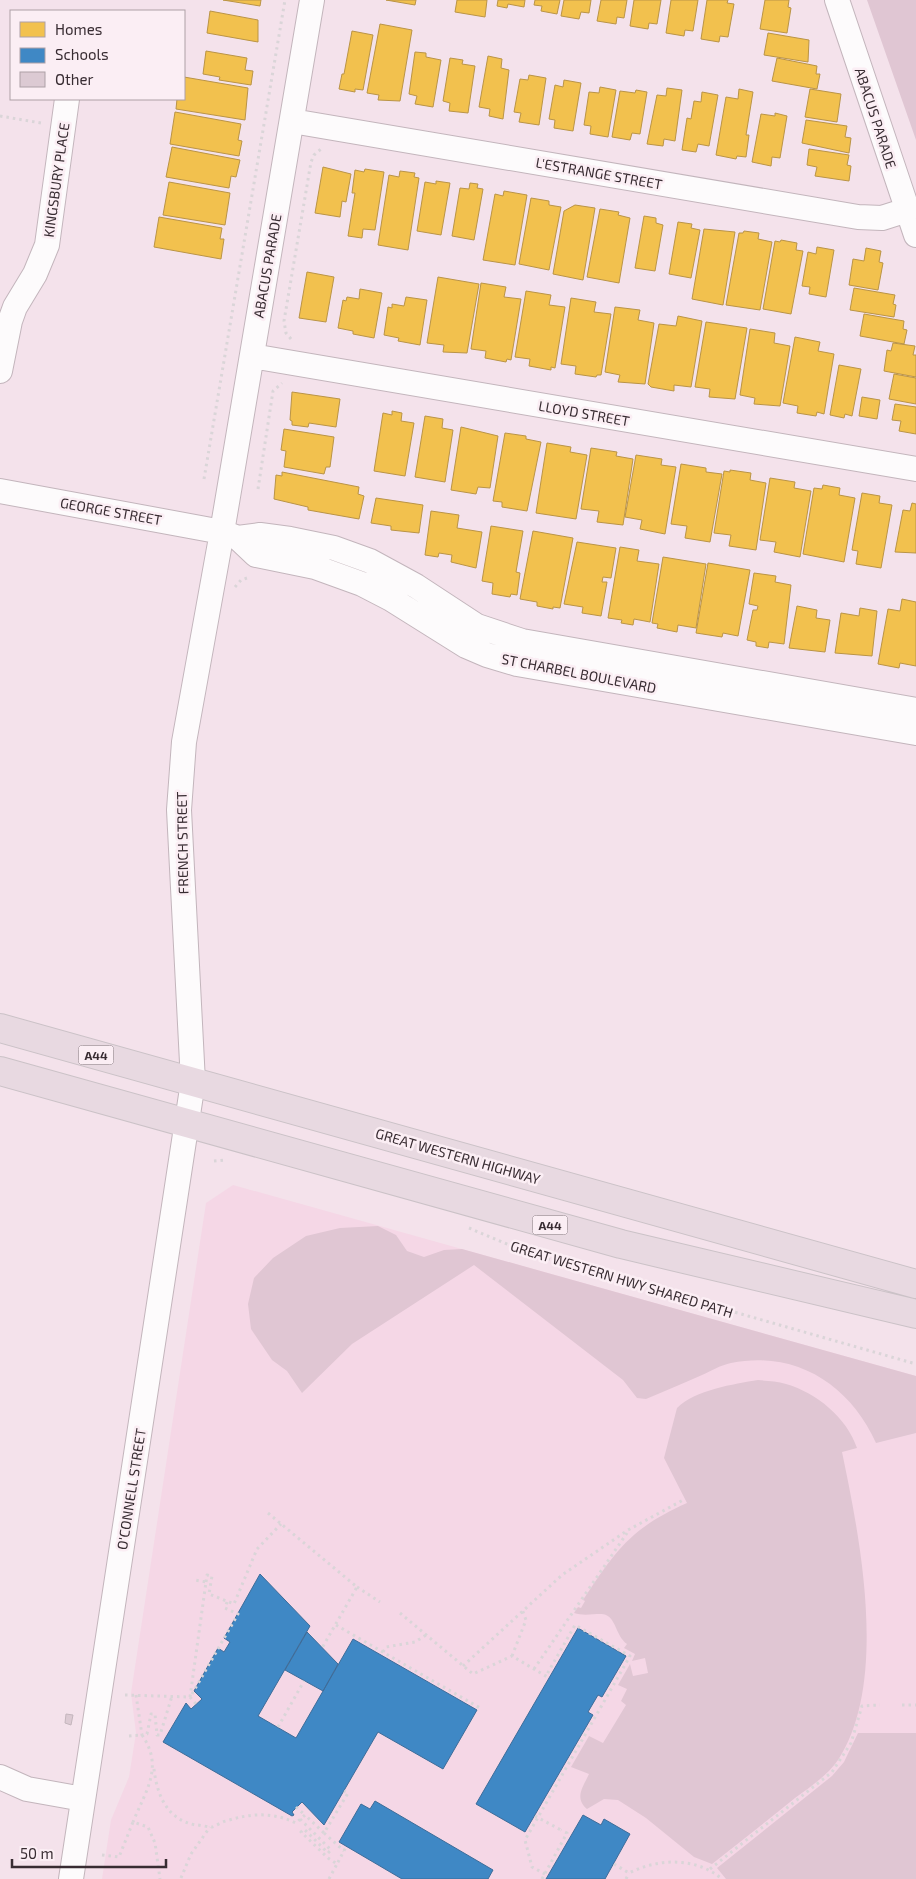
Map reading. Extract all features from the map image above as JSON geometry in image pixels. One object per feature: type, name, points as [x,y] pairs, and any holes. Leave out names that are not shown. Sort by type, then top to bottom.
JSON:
[{"type":"highway","name":"GREAT WESTERN HIGHWAY","points":[[0,1028],[190,1101],[621,1244],[916,1314]]},
{"type":"highway","name":"GREAT WESTERN HIGHWAY","points":[[0,1071],[190,1101],[916,1284]]},
{"type":"street","name":"ABACUS PARADE","points":[[230,535],[252,356],[312,0]]},
{"type":"street","name":"ABACUS PARADE","points":[[837,0],[916,235]]},
{"type":"street","name":"KINGSBURY PLACE","points":[[0,371],[10,321],[15,307],[34,274],[46,245],[67,100]]},
{"type":"street","name":"L'ESTRANGE STREET","points":[[292,121],[858,217],[882,218],[907,210]]},
{"type":"street","name":"LLOYD STREET","points":[[252,356],[916,469]]},
{"type":"street","name":"GEORGE STREET","points":[[0,491],[230,535]]},
{"type":"street","name":"ST CHARBEL BOULEVARD","points":[[230,535],[260,535],[290,539],[334,548],[370,561],[416,586],[477,626],[522,641],[916,710]]},
{"type":"street","name":"ST CHARBEL BOULEVARD","points":[[230,535],[256,555],[315,567],[362,584],[391,599],[466,646],[509,662],[916,733]]},
{"type":"street","name":"FRENCH STREET","points":[[190,1101],[179,810],[184,742],[230,535]]},
{"type":"street","name":"O'CONNELL STREET","points":[[71,1879],[190,1101]]},
{"type":"street","points":[[0,1777],[27,1789],[83,1799]]},
{"type":"path","points":[[204,479],[285,0]]},
{"type":"path","points":[[0,116],[64,127]]},
{"type":"path","points":[[298,343],[286,333],[284,321],[311,162],[314,155],[325,148]]},
{"type":"path","points":[[258,489],[273,392],[285,382]]},
{"type":"path","points":[[234,590],[241,580],[254,577]]},
{"type":"path","points":[[214,1161],[231,1159]]},
{"type":"path","name":"GREAT WESTERN HWY SHARED PATH","points":[[464,1226],[528,1254],[916,1364]]},
{"type":"path","points":[[462,1666],[562,1575],[628,1530],[685,1499]]},
{"type":"path","points":[[268,1513],[357,1586],[380,1602]]},
{"type":"path","points":[[190,1697],[207,1575],[212,1576],[210,1594],[234,1604],[257,1549],[281,1524]]},
{"type":"path","points":[[534,1669],[628,1530]]},
{"type":"path","points":[[195,1580],[206,1582]]},
{"type":"path","points":[[322,1648],[357,1586]]},
{"type":"path","points":[[190,1697],[238,1614],[225,1608],[227,1602]]},
{"type":"path","points":[[400,1613],[472,1674],[512,1656],[526,1620],[522,1610]]},
{"type":"path","points":[[336,1624],[480,1708]]},
{"type":"path","points":[[512,1656],[547,1677],[575,1624],[630,1656],[525,1840],[532,1867],[545,1874]]},
{"type":"path","points":[[383,1652],[386,1648],[415,1642],[426,1635]]},
{"type":"path","points":[[278,1727],[304,1681]]},
{"type":"path","points":[[125,1695],[190,1697],[196,1704]]},
{"type":"path","points":[[136,1695],[142,1735],[152,1756],[157,1788],[163,1804],[175,1816],[189,1824],[211,1827],[240,1817],[264,1814],[281,1816],[296,1823],[305,1814]]},
{"type":"path","points":[[129,1736],[147,1734],[152,1714],[155,1714],[157,1735],[160,1735],[172,1696]]},
{"type":"path","points":[[710,1869],[832,1772],[850,1743],[862,1706],[880,1705]]},
{"type":"path","points":[[902,1705],[916,1705]]},
{"type":"path","points":[[102,1855],[119,1857],[154,1769]]},
{"type":"path","points":[[324,1833],[348,1793],[344,1791]]},
{"type":"path","points":[[296,1807],[344,1851]]},
{"type":"path","points":[[535,1816],[567,1833],[542,1879]]},
{"type":"path","points":[[300,1819],[331,1850],[328,1852],[304,1829],[301,1832],[337,1864]]},
{"type":"path","points":[[133,1822],[148,1827],[155,1843],[160,1879]]},
{"type":"path","points":[[181,1879],[191,1854],[211,1827]]},
{"type":"path","points":[[329,1879],[346,1847]]},
{"type":"path","points":[[626,1879],[629,1873],[650,1865],[678,1862],[695,1863],[710,1869],[722,1879]]},
{"type":"path","points":[[614,1864],[629,1873]]},
{"type":"shaded area","points":[[867,0],[916,0],[916,140]]},
{"type":"shaded area","points":[[233,1185],[916,1376],[916,1879],[102,1879],[111,1820],[129,1777],[136,1733],[131,1693],[206,1203]]},
{"type":"shaded area","points":[[378,1226],[396,1235],[407,1251],[424,1257],[444,1250],[462,1249],[916,1376],[916,1433],[876,1443],[865,1422],[852,1404],[836,1389],[818,1376],[799,1367],[777,1362],[755,1360],[727,1364],[646,1399],[637,1398],[623,1380],[474,1265],[352,1344],[302,1393],[287,1371],[272,1360],[251,1329],[248,1304],[254,1278],[273,1258],[306,1236],[340,1228]]},
{"type":"shaded area","points":[[758,1380],[786,1384],[798,1388],[819,1400],[846,1427],[857,1448],[842,1452],[856,1525],[866,1609],[866,1651],[863,1691],[854,1728],[838,1760],[829,1771],[712,1864],[694,1857],[646,1818],[618,1800],[604,1799],[587,1809],[583,1805],[580,1797],[589,1774],[571,1767],[589,1736],[603,1743],[626,1705],[621,1701],[627,1689],[618,1685],[630,1664],[633,1676],[648,1673],[645,1658],[632,1661],[635,1654],[624,1648],[627,1644],[620,1637],[609,1617],[603,1614],[583,1615],[574,1613],[578,1607],[581,1608],[585,1601],[583,1600],[605,1567],[626,1542],[652,1522],[687,1503],[664,1458],[677,1408],[704,1392]]},
{"type":"shaded area","points":[[858,1733],[916,1733],[916,1879],[726,1879],[717,1868],[832,1776],[844,1762]]},
{"type":"building: Homes","points":[[223,0],[261,0],[260,6]]},
{"type":"building: Homes","points":[[386,0],[416,0],[415,5]]},
{"type":"building: Homes","points":[[457,0],[487,0],[485,17],[455,12]]},
{"type":"building: Homes","points":[[498,0],[525,0],[524,7],[508,4],[507,8],[497,6]]},
{"type":"building: Homes","points":[[535,0],[560,0],[557,14],[541,11],[542,6],[534,5]]},
{"type":"building: Homes","points":[[564,0],[591,0],[589,13],[581,12],[579,19],[561,16]]},
{"type":"building: Homes","points":[[601,0],[627,0],[624,18],[617,17],[616,24],[597,21]]},
{"type":"building: Homes","points":[[634,0],[661,0],[657,24],[649,23],[648,29],[630,26]]},
{"type":"building: Homes","points":[[671,0],[698,0],[693,31],[685,30],[684,36],[666,33]]},
{"type":"building: Homes","points":[[707,0],[728,0],[727,3],[734,4],[728,37],[720,36],[719,42],[701,39]]},
{"type":"building: Homes","points":[[765,0],[789,0],[788,7],[791,8],[787,33],[760,29]]},
{"type":"building: Homes","points":[[210,11],[258,20],[258,42],[207,33]]},
{"type":"building: Homes","points":[[380,24],[412,30],[400,101],[378,100],[379,95],[367,93]]},
{"type":"building: Homes","points":[[352,31],[373,35],[363,90],[355,89],[355,92],[339,89],[342,74],[344,74]]},
{"type":"building: Homes","points":[[768,33],[809,40],[808,62],[764,55]]},
{"type":"building: Homes","points":[[206,51],[247,58],[245,70],[253,71],[251,85],[219,80],[220,77],[203,74]]},
{"type":"building: Homes","points":[[415,52],[426,53],[426,57],[441,60],[433,107],[415,104],[417,96],[409,94]]},
{"type":"building: Homes","points":[[488,56],[502,59],[501,68],[509,70],[503,119],[489,116],[490,109],[479,107]]},
{"type":"building: Homes","points":[[450,58],[463,60],[462,64],[475,66],[468,113],[449,111],[450,103],[443,101]]},
{"type":"building: Homes","points":[[777,58],[817,66],[816,74],[820,74],[817,89],[772,81]]},
{"type":"building: Homes","points":[[529,75],[546,78],[539,125],[519,122],[521,113],[514,112],[520,79],[528,80]]},
{"type":"building: Homes","points":[[185,77],[248,88],[245,120],[176,109],[177,100],[185,100]]},
{"type":"building: Homes","points":[[564,80],[581,83],[573,131],[554,128],[555,120],[549,119],[555,85],[563,87]]},
{"type":"building: Homes","points":[[600,87],[616,90],[608,137],[590,134],[591,126],[584,125],[589,92],[599,93]]},
{"type":"building: Homes","points":[[667,88],[682,90],[675,141],[664,139],[663,146],[647,144],[657,95],[666,96]]},
{"type":"building: Homes","points":[[739,89],[753,92],[746,135],[749,135],[746,157],[737,156],[736,159],[716,155],[726,97],[738,99]]},
{"type":"building: Homes","points":[[810,89],[841,94],[837,122],[805,117]]},
{"type":"building: Homes","points":[[636,90],[647,92],[640,134],[632,133],[630,140],[612,137],[620,91],[635,93]]},
{"type":"building: Homes","points":[[702,92],[718,95],[709,146],[698,144],[696,152],[682,150],[687,118],[691,119],[694,101],[701,102]]},
{"type":"building: Homes","points":[[175,112],[241,124],[238,140],[242,141],[239,156],[170,144]]},
{"type":"building: Homes","points":[[775,113],[787,116],[780,158],[772,157],[771,166],[752,162],[761,114],[775,116]]},
{"type":"building: Homes","points":[[806,120],[847,126],[845,137],[851,138],[849,153],[802,143]]},
{"type":"building: Homes","points":[[172,147],[240,160],[236,177],[231,176],[229,188],[166,177]]},
{"type":"building: Homes","points":[[809,149],[849,155],[847,165],[851,166],[849,181],[815,176],[817,167],[807,165]]},
{"type":"building: Homes","points":[[323,167],[351,174],[346,202],[342,201],[340,217],[315,213]]},
{"type":"building: Homes","points":[[365,169],[384,172],[375,230],[363,229],[362,238],[348,236],[355,193],[352,193],[355,170],[364,172]]},
{"type":"building: Homes","points":[[400,171],[415,173],[414,177],[419,178],[408,250],[378,245],[389,175],[399,177]]},
{"type":"building: Homes","points":[[436,181],[450,183],[441,235],[417,231],[425,182],[436,184]]},
{"type":"building: Homes","points":[[169,182],[230,193],[225,225],[163,215]]},
{"type":"building: Homes","points":[[470,183],[478,184],[477,188],[483,189],[474,240],[452,236],[460,188],[469,189]]},
{"type":"building: Homes","points":[[504,191],[527,195],[515,265],[483,260],[495,194],[503,196]]},
{"type":"building: Homes","points":[[531,198],[549,201],[549,205],[561,207],[549,270],[519,264]]},
{"type":"building: Homes","points":[[575,205],[595,208],[583,280],[553,274],[564,211]]},
{"type":"building: Homes","points":[[600,209],[619,212],[618,215],[630,218],[619,283],[587,277]]},
{"type":"building: Homes","points":[[644,216],[656,218],[656,223],[663,225],[655,271],[635,268]]},
{"type":"building: Homes","points":[[159,217],[222,228],[220,239],[224,239],[221,259],[154,247]]},
{"type":"building: Homes","points":[[678,222],[692,224],[691,228],[700,230],[691,278],[669,274]]},
{"type":"building: Homes","points":[[704,229],[735,232],[723,305],[692,299]]},
{"type":"building: Homes","points":[[744,231],[759,233],[758,239],[772,242],[760,310],[726,305],[739,233]]},
{"type":"building: Homes","points":[[781,240],[797,243],[796,250],[803,251],[791,314],[763,309],[775,241],[780,242]]},
{"type":"building: Homes","points":[[817,247],[834,250],[826,297],[809,294],[810,287],[802,286],[808,252],[816,254]]},
{"type":"building: Homes","points":[[866,248],[881,251],[879,262],[883,263],[878,290],[849,285],[853,259],[864,261]]},
{"type":"building: Homes","points":[[307,272],[334,277],[326,322],[299,318]]},
{"type":"building: Homes","points":[[438,277],[479,284],[467,353],[443,352],[444,345],[427,343]]},
{"type":"building: Homes","points":[[481,283],[506,287],[504,297],[521,299],[511,360],[507,359],[506,362],[485,358],[486,351],[471,349]]},
{"type":"building: Homes","points":[[854,288],[895,295],[893,304],[896,305],[894,317],[850,310]]},
{"type":"building: Homes","points":[[360,289],[382,293],[374,338],[353,334],[353,331],[338,328],[343,300],[346,301],[347,297],[359,299]]},
{"type":"building: Homes","points":[[526,291],[551,295],[549,305],[565,307],[555,368],[551,367],[551,370],[529,366],[530,359],[515,357]]},
{"type":"building: Homes","points":[[406,297],[427,300],[420,345],[398,341],[399,338],[384,335],[388,307],[392,308],[392,304],[404,306]]},
{"type":"building: Homes","points":[[571,298],[596,302],[594,312],[611,314],[601,375],[596,377],[575,374],[576,366],[561,364]]},
{"type":"building: Homes","points":[[615,307],[640,310],[638,320],[654,323],[645,384],[618,382],[620,375],[605,372]]},
{"type":"building: Homes","points":[[864,314],[904,321],[903,329],[907,330],[904,344],[860,336]]},
{"type":"building: Homes","points":[[678,316],[702,321],[691,387],[674,385],[674,391],[651,387],[648,384],[659,324],[676,326]]},
{"type":"building: Homes","points":[[706,322],[747,328],[735,399],[709,397],[710,389],[695,387]]},
{"type":"building: Homes","points":[[750,329],[775,333],[774,343],[790,346],[780,406],[754,404],[755,398],[740,395]]},
{"type":"building: Homes","points":[[795,337],[820,342],[818,351],[834,354],[824,414],[817,412],[816,416],[797,413],[798,406],[783,403]]},
{"type":"building: Homes","points":[[893,343],[915,346],[913,355],[916,355],[916,377],[884,371],[887,350],[891,351]]},
{"type":"building: Homes","points":[[839,365],[861,369],[852,416],[845,414],[844,418],[830,415]]},
{"type":"building: Homes","points":[[894,374],[916,378],[916,404],[889,399]]},
{"type":"building: Homes","points":[[292,392],[340,399],[336,427],[309,423],[308,427],[292,425],[290,420]]},
{"type":"building: Homes","points":[[862,397],[880,400],[877,419],[859,416]]},
{"type":"building: Homes","points":[[895,404],[916,407],[916,434],[899,431],[901,421],[892,420]]},
{"type":"building: Homes","points":[[392,411],[402,413],[401,421],[414,423],[405,476],[374,471],[383,413],[392,415]]},
{"type":"building: Homes","points":[[425,416],[443,419],[442,428],[453,430],[445,482],[415,477]]},
{"type":"building: Homes","points":[[461,427],[498,436],[490,488],[478,487],[476,494],[451,490]]},
{"type":"building: Homes","points":[[284,429],[334,437],[330,467],[326,467],[324,474],[284,467],[286,451],[281,450]]},
{"type":"building: Homes","points":[[505,433],[526,436],[526,439],[541,442],[527,511],[502,507],[502,502],[493,501]]},
{"type":"building: Homes","points":[[547,443],[571,447],[570,452],[587,455],[576,519],[536,513]]},
{"type":"building: Homes","points":[[591,448],[617,452],[616,456],[633,459],[623,525],[597,522],[599,511],[581,509]]},
{"type":"building: Homes","points":[[636,455],[662,459],[661,465],[676,467],[665,534],[640,529],[642,520],[625,517]]},
{"type":"building: Homes","points":[[681,464],[706,468],[706,472],[722,474],[710,542],[685,538],[687,526],[671,524]]},
{"type":"building: Homes","points":[[730,470],[751,473],[750,480],[766,483],[756,550],[729,546],[731,535],[714,533],[724,471],[730,472]]},
{"type":"building: Homes","points":[[282,472],[359,487],[358,494],[364,496],[359,519],[308,510],[308,507],[274,499],[276,475],[282,476]]},
{"type":"building: Homes","points":[[770,478],[795,482],[794,488],[811,491],[800,557],[774,552],[776,542],[760,540]]},
{"type":"building: Homes","points":[[823,485],[840,488],[839,495],[855,498],[844,562],[803,554],[814,488],[822,489]]},
{"type":"building: Homes","points":[[862,493],[880,496],[879,503],[892,505],[881,568],[856,564],[858,551],[852,550]]},
{"type":"building: Homes","points":[[376,498],[423,505],[419,533],[391,530],[391,526],[371,523]]},
{"type":"building: Homes","points":[[912,503],[916,504],[916,553],[895,552],[903,510],[910,511]]},
{"type":"building: Homes","points":[[431,511],[459,515],[457,528],[482,532],[476,568],[451,562],[452,555],[439,553],[438,557],[425,555]]},
{"type":"building: Homes","points":[[491,526],[523,531],[516,572],[520,573],[517,595],[511,594],[510,597],[492,594],[493,583],[482,581]]},
{"type":"building: Homes","points":[[533,531],[573,538],[560,608],[553,607],[553,609],[537,606],[537,602],[520,599]]},
{"type":"building: Homes","points":[[577,542],[616,548],[611,578],[603,577],[602,582],[607,582],[601,616],[582,613],[583,607],[564,604]]},
{"type":"building: Homes","points":[[620,547],[639,550],[637,561],[659,564],[650,622],[634,619],[633,625],[621,623],[622,620],[608,618]]},
{"type":"building: Homes","points":[[663,557],[706,564],[696,628],[678,625],[677,632],[657,628],[658,624],[652,623]]},
{"type":"building: Homes","points":[[708,563],[750,570],[738,636],[723,633],[722,637],[696,633]]},
{"type":"building: Homes","points":[[754,573],[776,576],[775,582],[791,585],[784,644],[769,642],[768,648],[756,646],[756,642],[747,640],[753,610],[757,610],[758,606],[749,604]]},
{"type":"building: Homes","points":[[902,599],[916,602],[916,666],[900,663],[899,668],[878,664],[888,609],[900,611]]},
{"type":"building: Homes","points":[[797,606],[817,610],[816,618],[830,620],[825,652],[789,648]]},
{"type":"building: Homes","points":[[860,608],[877,611],[872,656],[835,653],[841,613],[859,616]]},
{"type":"building: Schools","points":[[260,1574],[310,1626],[258,1716],[296,1738],[353,1639],[477,1710],[443,1769],[378,1732],[324,1825],[302,1802],[292,1812],[294,1815],[292,1816],[163,1742],[186,1703],[191,1709],[202,1699],[194,1691],[218,1648],[224,1652],[230,1642],[224,1638]]},
{"type":"building: Schools","points":[[578,1628],[626,1656],[602,1697],[598,1695],[588,1712],[593,1715],[525,1832],[476,1804]]},
{"type":"building: Schools","points":[[307,1632],[338,1664],[323,1691],[285,1670]]},
{"type":"building: Schools","points":[[375,1801],[493,1870],[488,1879],[402,1879],[339,1842],[361,1804],[370,1809]]},
{"type":"building: Schools","points":[[583,1815],[601,1825],[604,1819],[630,1834],[605,1879],[546,1879]]},
{"type":"building: Other","points":[[66,1714],[73,1715],[71,1725],[65,1723]]}]
